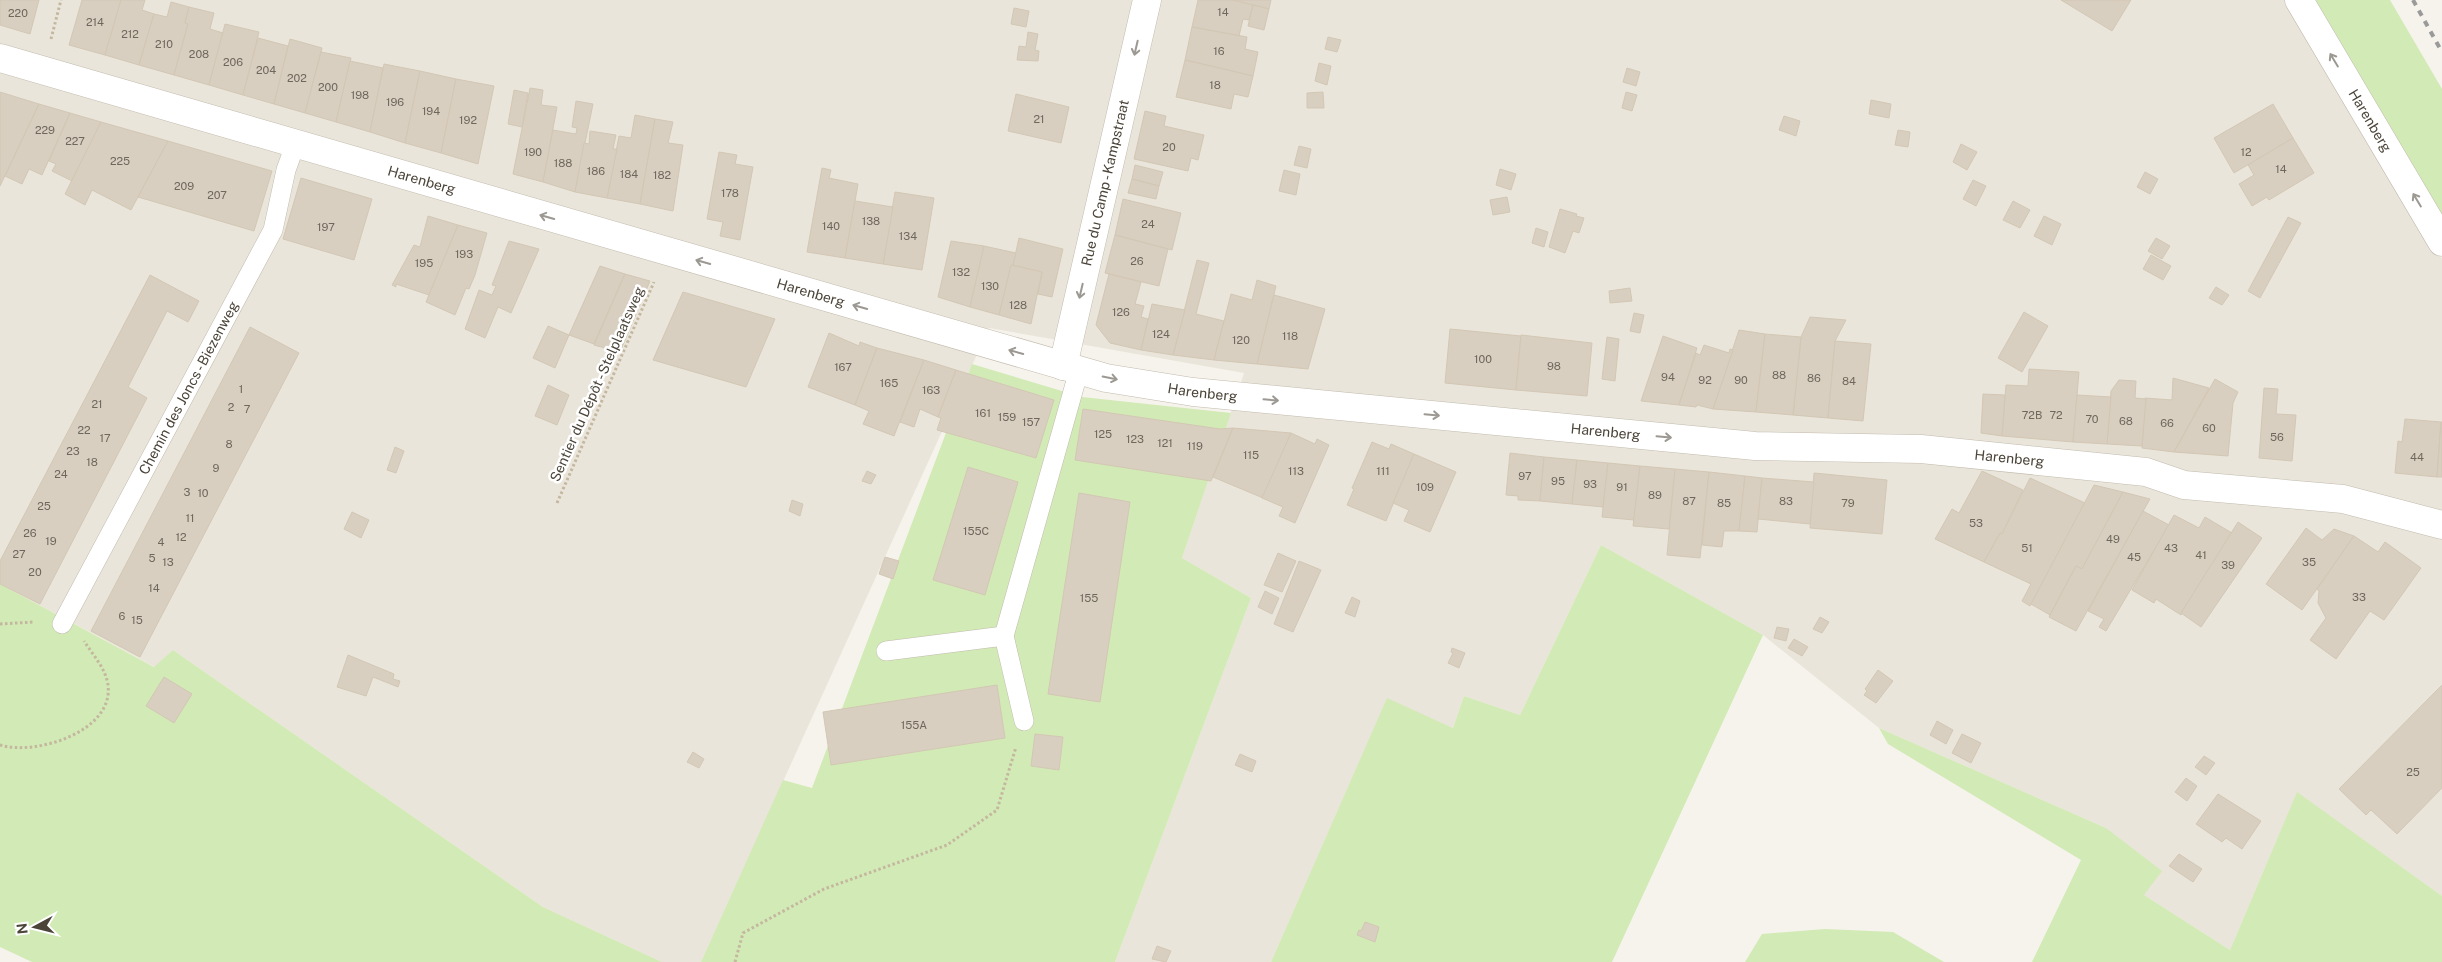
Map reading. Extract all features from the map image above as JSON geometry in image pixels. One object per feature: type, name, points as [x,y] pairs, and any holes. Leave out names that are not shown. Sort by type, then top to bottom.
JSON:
[{"type":"street","name":"Rue du Camp - Kampstraat","points":[[1071,368],[1147,0]]},
{"type":"street","name":"Harenberg","points":[[2299,0],[2442,242]]},
{"type":"street","name":"Harenberg","points":[[0,58],[295,145],[1106,378],[1193,392],[1745,445],[1921,449],[2146,472],[2184,485],[2343,499],[2442,525]]},
{"type":"lane","name":"Chemin des Joncs - Biezenweg","points":[[62,624],[273,230],[286,170],[295,145]]},
{"type":"lane","points":[[1024,721],[1004,636],[1071,368]]},
{"type":"lane","points":[[886,651],[1004,636]]},
{"type":"path","points":[[48,47],[61,0]]},
{"type":"path","name":"Sentier du Dépôt - Stelplaatsweg","points":[[556,502],[658,274]]},
{"type":"path","points":[[0,624],[30,622],[62,624],[79,635],[100,664],[108,686],[106,705],[96,719],[78,732],[59,741],[34,747],[0,745]]},
{"type":"path","points":[[735,962],[743,934],[824,889],[948,845],[996,810],[1024,721]]},
{"type":"shaded area","points":[[0,0],[2315,0],[2379,151],[2442,259],[2442,896],[2297,793],[2230,950],[2144,895],[2106,828],[1879,728],[1763,635],[1601,545],[1520,715],[1464,696],[1453,728],[1387,699],[1271,962],[1115,962],[1251,598],[1182,558],[1244,373],[989,328],[701,962],[662,962],[543,907],[173,650],[155,667],[0,584]]},
{"type":"green space","points":[[2315,0],[2390,0],[2442,89],[2442,216]]},
{"type":"green space","points":[[972,364],[1082,397],[1231,413],[1182,558],[1251,598],[1115,962],[701,962],[783,780],[812,788]]},
{"type":"green space","points":[[1601,545],[1763,635],[1612,962],[1271,962],[1387,698],[1453,728],[1464,696],[1520,715]]},
{"type":"green space","points":[[0,584],[154,667],[173,650],[543,907],[662,962],[32,962],[0,947]]},
{"type":"green space","points":[[1879,728],[2106,828],[2162,871],[2144,895],[2230,950],[2297,792],[2442,896],[2442,962],[2032,962],[2081,860],[1888,744]]},
{"type":"green space","points":[[1825,929],[1893,932],[1944,962],[1745,962],[1762,934]]},
{"type":"building","points":[[0,0],[39,0],[30,34],[0,25]]},
{"type":"building","points":[[82,0],[121,0],[105,55],[69,45]]},
{"type":"building","points":[[121,0],[145,0],[142,10],[154,14],[139,65],[105,55]]},
{"type":"building","points":[[1198,0],[1233,0],[1253,5],[1249,20],[1243,19],[1239,36],[1192,27]]},
{"type":"building","points":[[1233,0],[1271,0],[1269,9]]},
{"type":"building","points":[[2061,0],[2131,0],[2112,31]]},
{"type":"building","points":[[171,2],[189,7],[185,23],[188,24],[174,75],[139,65],[154,14],[167,17]]},
{"type":"building","points":[[1253,5],[1269,9],[1264,30],[1248,26]]},
{"type":"building","points":[[189,7],[214,13],[210,29],[223,33],[209,85],[174,75],[188,24],[185,23]]},
{"type":"building","points":[[1014,8],[1029,11],[1026,27],[1011,24]]},
{"type":"building","points":[[225,24],[259,32],[243,95],[209,85]]},
{"type":"building","points":[[1192,27],[1247,37],[1245,49],[1258,52],[1253,76],[1185,60]]},
{"type":"building","points":[[1028,32],[1038,34],[1035,50],[1039,51],[1038,61],[1017,60],[1019,46],[1026,47]]},
{"type":"building","points":[[1328,37],[1341,40],[1337,52],[1325,49]]},
{"type":"building","points":[[258,38],[288,46],[274,104],[243,95]]},
{"type":"building","points":[[290,39],[322,48],[305,113],[274,104]]},
{"type":"building","points":[[321,52],[351,58],[336,122],[305,113]]},
{"type":"building","points":[[1185,60],[1253,76],[1248,97],[1234,94],[1231,109],[1176,97]]},
{"type":"building","points":[[350,61],[383,68],[370,132],[336,122]]},
{"type":"building","points":[[1319,63],[1331,66],[1327,85],[1315,81]]},
{"type":"building","points":[[384,64],[420,71],[405,143],[370,132]]},
{"type":"building","points":[[1627,68],[1640,72],[1636,86],[1623,82]]},
{"type":"building","points":[[420,71],[456,79],[441,153],[405,143]]},
{"type":"building","points":[[456,79],[494,86],[478,164],[441,153]]},
{"type":"building","points":[[530,88],[543,90],[541,105],[557,107],[543,182],[513,174]]},
{"type":"building","points":[[514,90],[528,93],[522,127],[508,124]]},
{"type":"building","points":[[0,92],[39,104],[0,186]]},
{"type":"building","points":[[1323,92],[1324,108],[1307,108],[1307,93]]},
{"type":"building","points":[[1626,92],[1637,95],[1632,111],[1622,108]]},
{"type":"building","points":[[1016,94],[1069,107],[1061,143],[1008,131]]},
{"type":"building","points":[[1871,100],[1891,104],[1889,118],[1869,114]]},
{"type":"building","points":[[576,101],[593,104],[575,192],[543,182],[553,130],[576,134],[577,128],[572,127]]},
{"type":"building","points":[[39,104],[70,113],[42,175],[29,169],[22,184],[5,176]]},
{"type":"building","points":[[2273,104],[2293,138],[2234,173],[2214,138]]},
{"type":"building","points":[[1145,111],[1166,116],[1164,126],[1204,135],[1198,160],[1191,158],[1188,171],[1134,159]]},
{"type":"building","points":[[70,113],[101,122],[72,181],[52,171],[56,164],[49,161]]},
{"type":"building","points":[[635,115],[655,119],[640,204],[607,198],[619,136],[631,138]]},
{"type":"building","points":[[1784,116],[1800,121],[1796,136],[1779,130]]},
{"type":"building","points":[[655,119],[673,122],[668,143],[683,145],[673,211],[640,204]]},
{"type":"building","points":[[101,122],[168,141],[131,210],[92,190],[85,205],[65,194]]},
{"type":"building","points":[[1898,130],[1910,132],[1908,147],[1895,145]]},
{"type":"building","points":[[590,131],[616,135],[613,149],[617,149],[607,198],[575,192],[584,143],[589,144]]},
{"type":"building","points":[[2293,138],[2314,173],[2269,200],[2267,197],[2252,206],[2239,184],[2254,175],[2248,165]]},
{"type":"building","points":[[168,141],[272,171],[254,231],[138,197]]},
{"type":"building","points":[[1961,144],[1977,152],[1967,170],[1953,162]]},
{"type":"building","points":[[1299,146],[1311,149],[1307,168],[1294,165]]},
{"type":"building","points":[[719,152],[737,155],[735,164],[753,167],[740,240],[720,236],[723,222],[707,219]]},
{"type":"building","points":[[1135,165],[1163,172],[1159,186],[1132,179]]},
{"type":"building","points":[[822,168],[831,170],[829,178],[858,184],[845,258],[807,252]]},
{"type":"building","points":[[1500,169],[1516,174],[1511,190],[1496,185]]},
{"type":"building","points":[[1284,170],[1300,174],[1296,195],[1279,191]]},
{"type":"building","points":[[2145,172],[2158,179],[2150,194],[2137,187]]},
{"type":"building","points":[[301,178],[372,199],[354,260],[283,239]]},
{"type":"building","points":[[1132,179],[1159,186],[1156,199],[1128,193]]},
{"type":"building","points":[[1973,180],[1986,186],[1976,206],[1963,199]]},
{"type":"building","points":[[895,192],[934,198],[922,270],[883,264]]},
{"type":"building","points":[[1507,197],[1510,212],[1493,215],[1490,200]]},
{"type":"building","points":[[1123,199],[1181,213],[1172,250],[1115,235]]},
{"type":"building","points":[[855,201],[893,207],[883,264],[845,258]]},
{"type":"building","points":[[2013,201],[2030,210],[2020,228],[2003,220]]},
{"type":"building","points":[[1560,209],[1584,218],[1579,233],[1573,231],[1565,253],[1549,247]]},
{"type":"building","points":[[428,216],[458,225],[429,295],[396,284],[396,287],[392,285],[414,245],[420,247]]},
{"type":"building","points":[[2044,216],[2061,224],[2052,245],[2034,236]]},
{"type":"building","points":[[2288,217],[2301,223],[2260,298],[2248,291]]},
{"type":"building","points":[[458,225],[487,233],[475,275],[469,289],[466,288],[455,315],[426,302]]},
{"type":"building","points":[[1536,228],[1548,232],[1544,247],[1532,243]]},
{"type":"building","points":[[1115,235],[1168,249],[1159,286],[1105,273]]},
{"type":"building","points":[[1019,238],[1063,249],[1052,297],[1038,294],[1042,272],[1013,265]]},
{"type":"building","points":[[2156,238],[2170,246],[2162,259],[2148,251]]},
{"type":"building","points":[[509,241],[539,249],[511,313],[498,307],[485,338],[465,329],[479,290],[492,295],[496,286],[492,285]]},
{"type":"building","points":[[951,241],[984,246],[970,307],[938,297]]},
{"type":"building","points":[[984,246],[1016,253],[999,315],[970,307]]},
{"type":"building","points":[[2151,255],[2171,266],[2163,280],[2143,269]]},
{"type":"building","points":[[1197,260],[1209,263],[1196,314],[1224,321],[1214,360],[1173,355]]},
{"type":"building","points":[[1011,265],[1042,272],[1031,324],[999,315]]},
{"type":"building","points":[[600,266],[625,274],[594,344],[569,335]]},
{"type":"building","points":[[625,274],[650,281],[620,352],[594,345]]},
{"type":"building","points":[[1109,274],[1141,282],[1135,304],[1144,306],[1141,317],[1148,319],[1141,350],[1110,343],[1096,325]]},
{"type":"building","points":[[150,275],[199,301],[188,322],[167,311],[128,387],[147,398],[40,604],[0,584],[0,561]]},
{"type":"building","points":[[1257,280],[1276,286],[1257,364],[1214,360],[1231,294],[1252,300]]},
{"type":"building","points":[[2216,287],[2229,295],[2222,305],[2209,298]]},
{"type":"building","points":[[1630,288],[1632,301],[1610,303],[1609,291]]},
{"type":"building","points":[[683,292],[775,319],[746,387],[653,360]]},
{"type":"building","points":[[1274,295],[1325,309],[1308,369],[1257,364]]},
{"type":"building","points":[[1152,304],[1185,310],[1173,355],[1141,350]]},
{"type":"building","points":[[2024,312],[2048,326],[2022,372],[1998,358]]},
{"type":"building","points":[[1634,313],[1644,315],[1640,333],[1630,331]]},
{"type":"building","points":[[1810,317],[1846,320],[1835,341],[1828,418],[1793,415],[1801,337]]},
{"type":"building","points":[[548,326],[569,335],[555,368],[533,358]]},
{"type":"building","points":[[250,327],[299,353],[140,657],[91,631]]},
{"type":"building","points":[[1450,329],[1521,336],[1516,390],[1445,383]]},
{"type":"building","points":[[1739,330],[1765,334],[1756,412],[1713,409]]},
{"type":"building","points":[[829,333],[859,346],[860,342],[877,348],[855,405],[808,387]]},
{"type":"building","points":[[1765,334],[1801,337],[1793,415],[1756,412]]},
{"type":"building","points":[[1521,335],[1592,343],[1587,396],[1516,390]]},
{"type":"building","points":[[1663,336],[1697,348],[1679,405],[1641,401]]},
{"type":"building","points":[[1607,337],[1619,339],[1615,381],[1602,379]]},
{"type":"building","points":[[1835,341],[1871,344],[1863,421],[1828,418]]},
{"type":"building","points":[[1704,345],[1729,353],[1730,349],[1733,350],[1713,409],[1697,405],[1696,407],[1679,405],[1696,353],[1700,355]]},
{"type":"building","points":[[877,348],[924,360],[894,436],[863,424],[869,411],[855,405]]},
{"type":"building","points":[[924,360],[956,370],[938,417],[920,409],[914,427],[900,422]]},
{"type":"building","points":[[2029,369],[2079,372],[2073,442],[2002,436],[2006,385],[2028,386]]},
{"type":"building","points":[[956,370],[1054,400],[1036,458],[937,430],[941,418],[938,417]]},
{"type":"building","points":[[2173,378],[2209,388],[2174,452],[2142,448],[2145,398],[2172,400]]},
{"type":"building","points":[[2215,379],[2238,392],[2233,403],[2228,456],[2174,452]]},
{"type":"building","points":[[2119,380],[2136,381],[2135,398],[2146,399],[2142,446],[2107,444],[2111,391]]},
{"type":"building","points":[[548,385],[569,395],[557,425],[535,416]]},
{"type":"building","points":[[2264,388],[2278,389],[2276,414],[2296,415],[2292,461],[2259,458]]},
{"type":"building","points":[[1983,394],[2005,395],[2002,436],[1981,433]]},
{"type":"building","points":[[2077,395],[2111,397],[2107,444],[2073,442]]},
{"type":"building","points":[[1083,409],[1220,429],[1233,428],[1211,481],[1075,460]]},
{"type":"building","points":[[2405,419],[2441,422],[2437,477],[2395,473],[2398,441],[2402,442]]},
{"type":"building","points":[[2441,422],[2442,477],[2437,477]]},
{"type":"building","points":[[1233,428],[1291,433],[1263,498],[1213,477]]},
{"type":"building","points":[[1291,433],[1315,444],[1317,439],[1329,445],[1295,523],[1279,516],[1283,507],[1262,498]]},
{"type":"building","points":[[1372,442],[1389,449],[1391,444],[1414,454],[1386,521],[1347,505],[1354,489],[1352,488]]},
{"type":"building","points":[[395,447],[404,451],[396,473],[387,470]]},
{"type":"building","points":[[1510,453],[1544,457],[1540,501],[1518,500],[1518,496],[1506,495]]},
{"type":"building","points":[[1414,454],[1456,472],[1430,532],[1404,521],[1409,510],[1393,503]]},
{"type":"building","points":[[1544,457],[1577,460],[1572,504],[1540,501]]},
{"type":"building","points":[[1577,460],[1608,463],[1603,507],[1572,504]]},
{"type":"building","points":[[1608,463],[1640,466],[1634,520],[1602,517]]},
{"type":"building","points":[[1640,466],[1675,469],[1669,529],[1633,526]]},
{"type":"building","points":[[968,467],[1018,482],[985,595],[933,580]]},
{"type":"building","points":[[1675,469],[1709,472],[1700,558],[1667,555]]},
{"type":"building","points":[[867,471],[876,475],[871,484],[862,481]]},
{"type":"building","points":[[1982,471],[2023,490],[2002,534],[2000,533],[1984,562],[1935,539],[1952,509],[1959,513]]},
{"type":"building","points":[[1709,472],[1745,476],[1739,531],[1724,531],[1722,547],[1702,545]]},
{"type":"building","points":[[1814,473],[1887,480],[1882,534],[1810,528]]},
{"type":"building","points":[[1745,476],[1762,478],[1757,532],[1739,531]]},
{"type":"building","points":[[1762,478],[1814,482],[1810,524],[1758,519]]},
{"type":"building","points":[[2030,478],[2085,503],[2030,606],[2022,601],[2031,584],[1984,562],[2000,533],[2002,534]]},
{"type":"building","points":[[2094,485],[2123,492],[2082,569],[2076,566],[2050,615],[2031,604]]},
{"type":"building","points":[[2123,492],[2150,499],[2076,631],[2049,617],[2076,566],[2082,569]]},
{"type":"building","points":[[1079,493],[1130,502],[1100,702],[1048,694]]},
{"type":"building","points":[[792,500],[803,504],[800,516],[789,511]]},
{"type":"building","points":[[2143,511],[2169,525],[2106,631],[2099,627],[2104,619],[2088,611]]},
{"type":"building","points":[[352,512],[369,520],[361,538],[344,529]]},
{"type":"building","points":[[2174,515],[2199,528],[2205,517],[2232,533],[2181,615],[2156,599],[2154,603],[2132,590]]},
{"type":"building","points":[[2238,522],[2262,538],[2201,627],[2181,613]]},
{"type":"building","points":[[2306,528],[2322,540],[2334,529],[2354,536],[2302,610],[2266,584]]},
{"type":"building","points":[[2354,536],[2378,552],[2385,542],[2421,568],[2384,620],[2370,611],[2336,659],[2310,640],[2326,618],[2318,603],[2319,591],[2317,589]]},
{"type":"building","points":[[1278,553],[1296,561],[1282,592],[1264,585]]},
{"type":"building","points":[[885,557],[899,561],[893,579],[879,574]]},
{"type":"building","points":[[1299,561],[1321,570],[1293,632],[1274,624]]},
{"type":"building","points":[[1265,591],[1279,598],[1272,614],[1258,607]]},
{"type":"building","points":[[1352,597],[1360,601],[1355,617],[1345,613]]},
{"type":"building","points":[[1820,617],[1829,622],[1822,633],[1813,629]]},
{"type":"building","points":[[1777,627],[1789,629],[1786,641],[1774,638]]},
{"type":"building","points":[[1794,639],[1808,647],[1802,656],[1788,648]]},
{"type":"building","points":[[1452,648],[1465,653],[1459,668],[1448,663],[1453,653],[1451,652]]},
{"type":"building","points":[[348,655],[394,674],[393,679],[400,681],[398,687],[373,677],[366,696],[337,687]]},
{"type":"building","points":[[1878,670],[1893,681],[1876,703],[1864,695],[1867,691],[1865,689]]},
{"type":"building","points":[[164,677],[192,694],[174,723],[146,706]]},
{"type":"building","points":[[997,685],[1005,738],[831,765],[823,712]]},
{"type":"building","points":[[2442,685],[2442,788],[2397,834],[2371,810],[2366,815],[2339,789]]},
{"type":"building","points":[[1937,721],[1953,730],[1946,744],[1930,735]]},
{"type":"building","points":[[1035,734],[1063,737],[1059,770],[1031,766]]},
{"type":"building","points":[[1962,734],[1981,743],[1971,763],[1952,753]]},
{"type":"building","points":[[693,752],[704,759],[699,768],[687,762]]},
{"type":"building","points":[[1240,754],[1256,761],[1252,772],[1235,765]]},
{"type":"building","points":[[2204,756],[2215,763],[2206,775],[2195,767]]},
{"type":"building","points":[[2186,778],[2197,786],[2187,801],[2175,792]]},
{"type":"building","points":[[2218,794],[2261,821],[2242,849],[2226,838],[2222,842],[2196,824]]},
{"type":"building","points":[[2179,854],[2202,869],[2193,882],[2169,866]]},
{"type":"building","points":[[1365,922],[1379,927],[1375,942],[1357,935]]},
{"type":"building","points":[[1157,946],[1171,951],[1166,962],[1152,959]]},
{"type":"railway","points":[[2413,0],[2442,52]]}]
